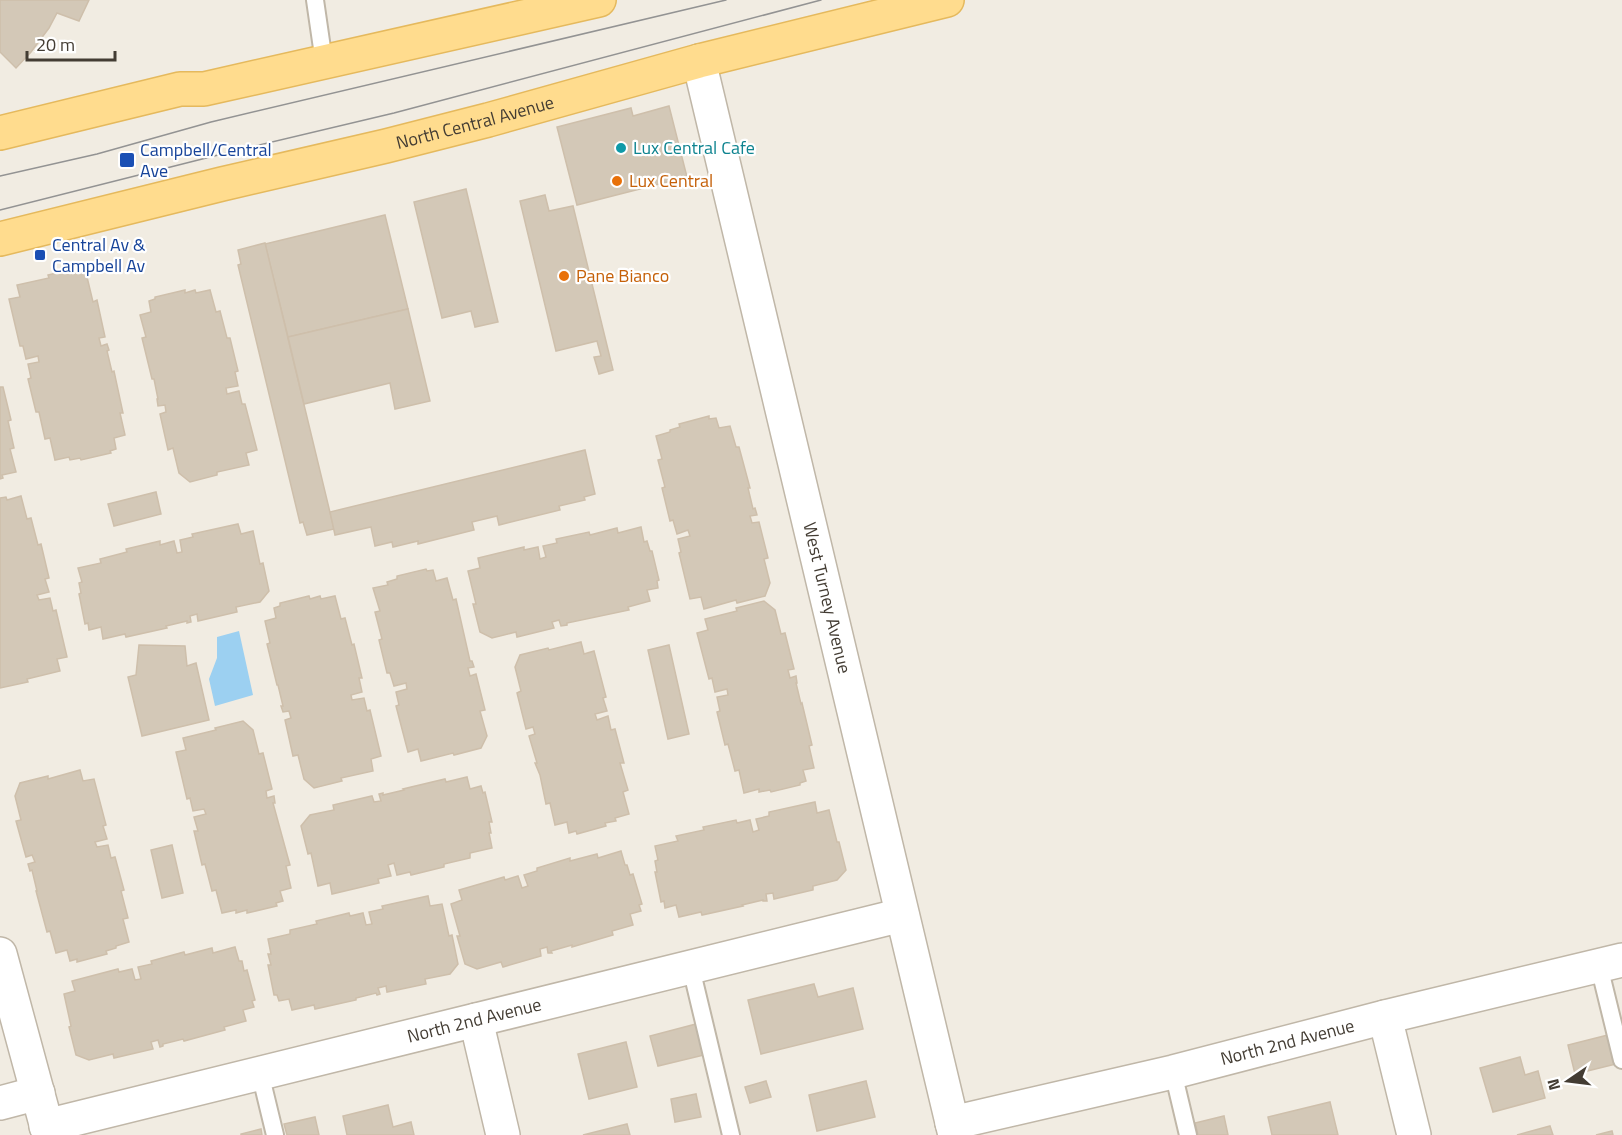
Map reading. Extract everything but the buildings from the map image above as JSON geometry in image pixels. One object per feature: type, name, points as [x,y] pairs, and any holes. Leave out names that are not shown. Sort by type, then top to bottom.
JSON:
[{"type":"main road","points":[[0,133],[180,89],[204,89],[599,0]]},
{"type":"main road","name":"North Central Avenue","points":[[0,239],[488,120],[699,62],[947,0]]},
{"type":"street","name":"West Turney Avenue","points":[[699,62],[953,1129]]},
{"type":"street","name":"North 2nd Avenue","points":[[48,1131],[260,1073],[902,915]]},
{"type":"street","points":[[0,954],[48,1131]]},
{"type":"street","name":"North 2nd Avenue","points":[[953,1129],[1385,1017],[1610,963]]},
{"type":"street","points":[[1385,1017],[1414,1135]]},
{"type":"street","points":[[476,1020],[503,1135]]},
{"type":"street","points":[[0,1103],[38,1093]]},
{"type":"lane","points":[[315,0],[324,62]]},
{"type":"lane","points":[[1610,963],[1622,1060]]},
{"type":"lane","points":[[691,968],[731,1135]]},
{"type":"lane","points":[[1173,1072],[1188,1135]]},
{"type":"lane","points":[[260,1073],[275,1135]]},
{"type":"water","points":[[239,631],[253,695],[215,706],[209,679],[217,658],[217,637]]},
{"type":"tram line","points":[[0,176],[97,154],[211,122],[726,0]]},
{"type":"tram line","points":[[0,210],[394,113],[821,0]]},
{"type":"place","name":"Lux Central Cafe","points":[[621,148]]},
{"type":"place","name":"Campbell/Central Ave","points":[[127,160]]},
{"type":"place","name":"Lux Central","points":[[617,181]]},
{"type":"place","name":"Central Av & Campbell Av","points":[[40,255]]},
{"type":"place","name":"Pane Bianco","points":[[564,276]]}]
